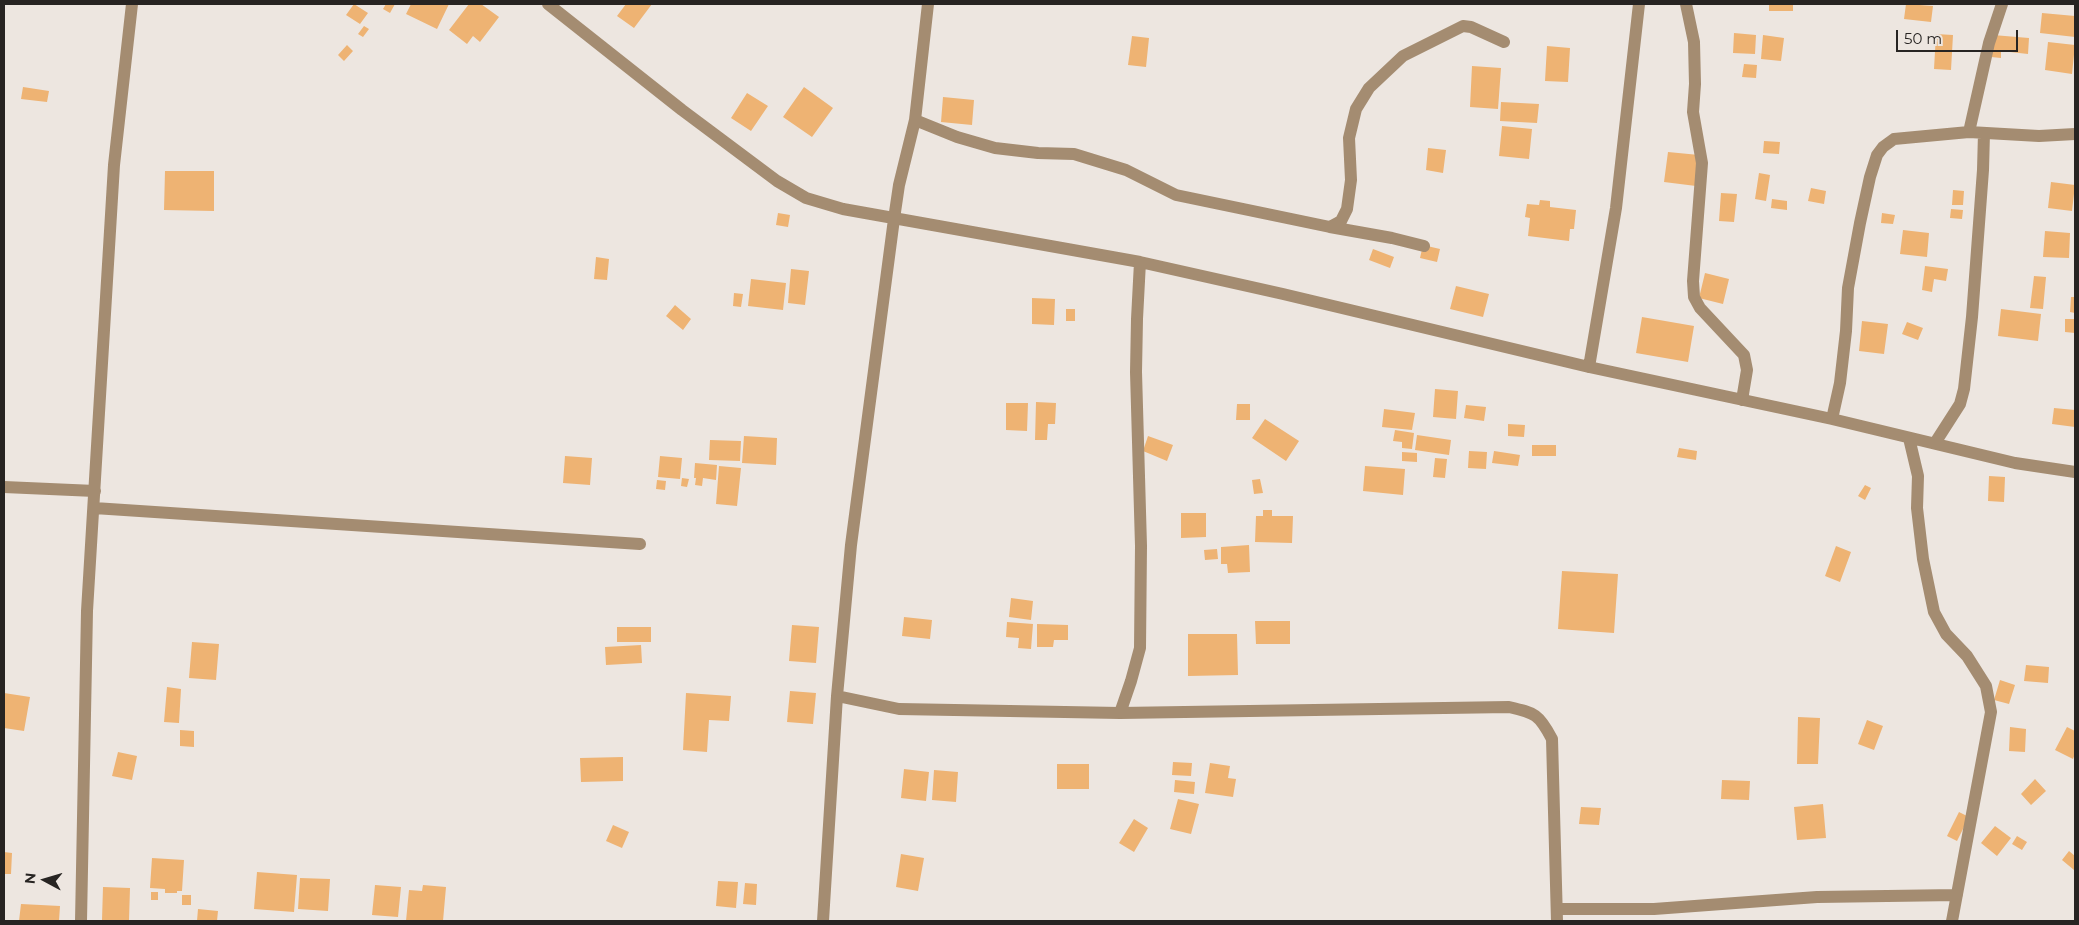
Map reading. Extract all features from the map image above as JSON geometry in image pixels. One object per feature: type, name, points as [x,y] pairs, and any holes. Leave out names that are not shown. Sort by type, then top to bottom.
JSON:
[{"type":"street","points":[[81,921],[87,612],[114,165],[132,4]]},
{"type":"street","points":[[548,4],[682,110],[777,181],[806,198],[843,209],[894,219],[1140,262],[1589,367],[1832,419],[2015,463],[2075,472]]},
{"type":"street","points":[[823,921],[836,696],[851,545],[899,185],[915,120],[928,4]]},
{"type":"street","points":[[1589,367],[1616,208],[1638,4]]},
{"type":"street","points":[[1686,4],[1694,42],[1695,84],[1693,112],[1702,162],[1693,281],[1694,297],[1700,308],[1744,355],[1747,370],[1742,400]]},
{"type":"street","points":[[1969,132],[1989,43],[2002,4]]},
{"type":"street","points":[[1330,227],[1342,221],[1347,209],[1352,180],[1349,138],[1356,109],[1369,88],[1403,56],[1463,26],[1471,27],[1504,42]]},
{"type":"street","points":[[915,120],[958,137],[995,148],[1038,153],[1074,154],[1126,170],[1176,196],[1383,236],[1424,246]]},
{"type":"street","points":[[1832,419],[1840,383],[1846,331],[1848,288],[1863,207],[1877,155],[1883,147],[1894,139],[1969,132],[2039,136],[2075,134]]},
{"type":"street","points":[[1935,443],[1960,404],[1964,389],[1972,317],[1984,133]]},
{"type":"street","points":[[1120,713],[1140,648],[1140,536],[1136,372],[1140,262]]},
{"type":"street","points":[[1909,438],[1918,476],[1917,508],[1923,559],[1934,612],[1946,634],[1967,656],[1986,686],[1992,712],[1952,921]]},
{"type":"street","points":[[4,487],[95,491]]},
{"type":"street","points":[[94,508],[640,544]]},
{"type":"street","points":[[836,696],[899,709],[1120,713],[1509,707],[1532,712],[1544,724],[1552,739],[1557,915],[1816,897],[1957,895]]},
{"type":"building","points":[[354,4],[368,13],[360,24],[346,15]]},
{"type":"building","points":[[386,4],[395,4],[390,13],[383,9]]},
{"type":"building","points":[[411,4],[449,4],[437,29],[406,14]]},
{"type":"building","points":[[469,4],[481,4],[499,17],[480,42],[473,36],[467,44],[449,30]]},
{"type":"building","points":[[626,4],[652,4],[634,28],[617,16]]},
{"type":"building","points":[[1769,4],[1793,4],[1793,11],[1769,11]]},
{"type":"building","points":[[1906,4],[1933,6],[1931,22],[1904,19]]},
{"type":"building","points":[[2042,13],[2075,16],[2075,37],[2040,33]]},
{"type":"building","points":[[364,26],[369,29],[363,37],[358,34]]},
{"type":"building","points":[[1734,33],[1756,35],[1755,54],[1733,53]]},
{"type":"building","points":[[1936,34],[1953,35],[1951,70],[1934,69]]},
{"type":"building","points":[[1763,35],[1784,38],[1781,61],[1761,59]]},
{"type":"building","points":[[1993,35],[2029,38],[2028,54],[2001,51],[2001,58],[1991,57]]},
{"type":"building","points":[[1132,36],[1149,38],[1146,67],[1128,65]]},
{"type":"building","points":[[2048,42],[2075,45],[2072,74],[2045,70]]},
{"type":"building","points":[[347,45],[353,51],[344,61],[338,55]]},
{"type":"building","points":[[1547,46],[1570,48],[1568,82],[1545,81]]},
{"type":"building","points":[[1744,64],[1757,65],[1756,78],[1742,77]]},
{"type":"building","points":[[1472,66],[1501,68],[1498,109],[1470,107]]},
{"type":"building","points":[[23,87],[49,91],[47,102],[21,99]]},
{"type":"building","points":[[804,87],[833,108],[812,137],[783,117]]},
{"type":"building","points":[[747,93],[768,106],[751,131],[731,118]]},
{"type":"building","points":[[943,97],[974,100],[972,125],[941,122]]},
{"type":"building","points":[[1501,102],[1539,104],[1537,123],[1500,121]]},
{"type":"building","points":[[1502,126],[1532,129],[1529,159],[1499,156]]},
{"type":"building","points":[[1764,141],[1780,142],[1779,154],[1763,153]]},
{"type":"building","points":[[1428,148],[1446,150],[1443,173],[1426,170]]},
{"type":"building","points":[[1668,152],[1699,155],[1696,186],[1664,182]]},
{"type":"building","points":[[165,171],[214,171],[214,211],[164,210]]},
{"type":"building","points":[[1759,173],[1770,175],[1766,201],[1755,199]]},
{"type":"building","points":[[2051,182],[2075,185],[2072,211],[2048,208]]},
{"type":"building","points":[[1811,188],[1826,191],[1824,204],[1808,201]]},
{"type":"building","points":[[1953,190],[1964,191],[1963,205],[1952,205]]},
{"type":"building","points":[[1721,193],[1737,194],[1734,222],[1719,221]]},
{"type":"building","points":[[1772,199],[1787,201],[1787,210],[1771,208]]},
{"type":"building","points":[[1540,200],[1550,201],[1550,207],[1576,210],[1574,229],[1570,229],[1569,241],[1528,236],[1530,218],[1525,217],[1527,204],[1539,205]]},
{"type":"building","points":[[1951,209],[1963,210],[1962,219],[1950,218]]},
{"type":"building","points":[[778,213],[790,215],[788,227],[776,225]]},
{"type":"building","points":[[1882,213],[1895,215],[1893,224],[1881,223]]},
{"type":"building","points":[[1903,230],[1929,233],[1927,257],[1900,254]]},
{"type":"building","points":[[2045,231],[2070,233],[2069,258],[2043,257]]},
{"type":"building","points":[[1423,245],[1440,249],[1437,262],[1420,258]]},
{"type":"building","points":[[1373,249],[1394,257],[1390,268],[1369,260]]},
{"type":"building","points":[[596,257],[609,259],[607,280],[594,279]]},
{"type":"building","points":[[1925,266],[1948,269],[1946,281],[1934,279],[1932,292],[1922,290]]},
{"type":"building","points":[[791,269],[809,271],[805,305],[788,303]]},
{"type":"building","points":[[1705,273],[1729,279],[1723,304],[1699,298]]},
{"type":"building","points":[[2034,276],[2046,277],[2043,309],[2030,308]]},
{"type":"building","points":[[751,279],[786,283],[783,310],[748,306]]},
{"type":"building","points":[[1456,286],[1489,294],[1483,317],[1450,309]]},
{"type":"building","points":[[734,293],[743,294],[741,307],[733,306]]},
{"type":"building","points":[[2071,297],[2075,297],[2075,313],[2070,312]]},
{"type":"building","points":[[1032,298],[1055,299],[1054,325],[1032,324]]},
{"type":"building","points":[[675,305],[691,319],[683,330],[666,316]]},
{"type":"building","points":[[1066,309],[1075,309],[1075,321],[1066,321]]},
{"type":"building","points":[[2001,309],[2041,314],[2038,341],[1998,336]]},
{"type":"building","points":[[1642,317],[1694,326],[1688,362],[1636,353]]},
{"type":"building","points":[[2065,319],[2075,319],[2075,333],[2065,332]]},
{"type":"building","points":[[1862,321],[1888,324],[1884,354],[1859,351]]},
{"type":"building","points":[[1907,322],[1923,328],[1918,340],[1902,334]]},
{"type":"building","points":[[1435,389],[1458,391],[1456,419],[1433,417]]},
{"type":"building","points":[[1036,402],[1056,403],[1055,424],[1048,424],[1047,440],[1035,440]]},
{"type":"building","points":[[1006,403],[1028,403],[1027,431],[1006,430]]},
{"type":"building","points":[[1237,404],[1250,404],[1250,420],[1236,420]]},
{"type":"building","points":[[1466,405],[1486,407],[1484,421],[1464,418]]},
{"type":"building","points":[[2054,408],[2075,410],[2075,427],[2052,424]]},
{"type":"building","points":[[1384,409],[1415,413],[1412,430],[1382,427]]},
{"type":"building","points":[[1265,419],[1299,441],[1286,461],[1252,438]]},
{"type":"building","points":[[1508,424],[1525,425],[1524,437],[1508,436]]},
{"type":"building","points":[[1395,430],[1414,433],[1412,449],[1402,448],[1402,442],[1393,441]]},
{"type":"building","points":[[1417,435],[1451,440],[1449,455],[1415,450]]},
{"type":"building","points":[[744,436],[777,438],[776,465],[742,463]]},
{"type":"building","points":[[1148,436],[1173,445],[1167,461],[1143,451]]},
{"type":"building","points":[[710,440],[741,441],[740,461],[709,460]]},
{"type":"building","points":[[1532,445],[1556,445],[1556,456],[1532,456]]},
{"type":"building","points":[[1679,448],[1697,451],[1696,460],[1677,457]]},
{"type":"building","points":[[1469,451],[1487,452],[1486,469],[1468,468]]},
{"type":"building","points":[[1494,451],[1520,455],[1518,466],[1492,463]]},
{"type":"building","points":[[1402,452],[1417,453],[1417,462],[1402,461]]},
{"type":"building","points":[[565,456],[592,458],[590,485],[563,483]]},
{"type":"building","points":[[660,456],[682,458],[680,479],[658,477]]},
{"type":"building","points":[[1435,458],[1447,459],[1445,478],[1433,477]]},
{"type":"building","points":[[695,463],[717,465],[716,480],[703,478],[702,486],[695,485]]},
{"type":"building","points":[[719,466],[741,468],[737,506],[716,504]]},
{"type":"building","points":[[1365,466],[1405,469],[1403,495],[1363,491]]},
{"type":"building","points":[[1989,476],[2005,477],[2004,502],[1988,501]]},
{"type":"building","points":[[682,478],[689,479],[687,487],[681,486]]},
{"type":"building","points":[[1260,479],[1263,493],[1254,494],[1252,480]]},
{"type":"building","points":[[657,480],[666,481],[665,490],[656,489]]},
{"type":"building","points":[[1865,485],[1871,488],[1865,500],[1858,496]]},
{"type":"building","points":[[1263,510],[1272,510],[1272,516],[1293,516],[1292,543],[1255,542],[1256,516],[1263,516]]},
{"type":"building","points":[[1181,513],[1206,513],[1206,537],[1181,538]]},
{"type":"building","points":[[1249,545],[1250,572],[1228,573],[1227,564],[1221,564],[1221,547]]},
{"type":"building","points":[[1836,546],[1851,552],[1840,582],[1825,576]]},
{"type":"building","points":[[1217,549],[1218,559],[1205,560],[1204,550]]},
{"type":"building","points":[[1562,571],[1618,574],[1614,633],[1558,629]]},
{"type":"building","points":[[1011,598],[1033,601],[1031,620],[1009,617]]},
{"type":"building","points":[[904,617],[932,620],[930,639],[902,636]]},
{"type":"building","points":[[1255,621],[1290,621],[1290,644],[1256,644]]},
{"type":"building","points":[[1007,622],[1033,624],[1031,649],[1018,648],[1019,638],[1006,637]]},
{"type":"building","points":[[1037,624],[1068,625],[1068,640],[1054,640],[1053,647],[1037,647]]},
{"type":"building","points":[[792,625],[819,627],[816,663],[789,661]]},
{"type":"building","points":[[617,627],[651,627],[651,642],[617,642]]},
{"type":"building","points":[[1188,634],[1237,634],[1238,675],[1188,676]]},
{"type":"building","points":[[192,642],[219,644],[216,680],[189,678]]},
{"type":"building","points":[[641,645],[642,663],[606,665],[605,647]]},
{"type":"building","points":[[2026,665],[2049,667],[2048,683],[2024,681]]},
{"type":"building","points":[[2000,680],[2015,685],[2009,704],[1994,700]]},
{"type":"building","points":[[167,687],[181,689],[179,723],[164,722]]},
{"type":"building","points":[[790,691],[816,693],[813,724],[787,722]]},
{"type":"building","points":[[4,693],[30,697],[24,731],[4,728]]},
{"type":"building","points":[[686,693],[731,696],[729,721],[709,720],[707,752],[683,750]]},
{"type":"building","points":[[1798,717],[1820,718],[1818,764],[1797,764]]},
{"type":"building","points":[[1867,720],[1883,726],[1874,750],[1858,744]]},
{"type":"building","points":[[2010,727],[2026,729],[2025,752],[2009,751]]},
{"type":"building","points":[[2067,727],[2075,731],[2075,754],[2073,759],[2055,750]]},
{"type":"building","points":[[180,730],[194,731],[194,747],[180,746]]},
{"type":"building","points":[[118,752],[137,756],[132,780],[112,776]]},
{"type":"building","points":[[623,757],[623,781],[581,782],[580,758]]},
{"type":"building","points":[[1173,762],[1192,763],[1191,776],[1172,775]]},
{"type":"building","points":[[1210,763],[1230,766],[1228,778],[1236,779],[1233,797],[1205,793]]},
{"type":"building","points":[[1057,764],[1089,764],[1089,789],[1057,789]]},
{"type":"building","points":[[904,769],[929,772],[926,801],[901,798]]},
{"type":"building","points":[[934,770],[958,772],[956,802],[932,800]]},
{"type":"building","points":[[2035,779],[2046,791],[2031,805],[2021,794]]},
{"type":"building","points":[[1175,780],[1195,782],[1194,794],[1174,792]]},
{"type":"building","points":[[1722,780],[1750,781],[1749,800],[1721,799]]},
{"type":"building","points":[[1178,799],[1199,804],[1191,834],[1170,829]]},
{"type":"building","points":[[1823,804],[1826,838],[1797,840],[1794,807]]},
{"type":"building","points":[[1581,807],[1601,808],[1599,825],[1579,824]]},
{"type":"building","points":[[1959,812],[1969,817],[1957,841],[1947,836]]},
{"type":"building","points":[[1134,819],[1148,828],[1134,852],[1119,843]]},
{"type":"building","points":[[613,825],[629,832],[622,848],[606,841]]},
{"type":"building","points":[[1995,826],[2011,838],[1997,856],[1981,843]]},
{"type":"building","points":[[2017,836],[2027,842],[2022,850],[2012,844]]},
{"type":"building","points":[[2069,851],[2075,856],[2074,870],[2062,860]]},
{"type":"building","points":[[4,852],[12,853],[11,874],[4,874]]},
{"type":"building","points":[[901,854],[924,858],[918,891],[896,887]]},
{"type":"building","points":[[152,858],[184,860],[182,891],[165,893],[165,889],[150,888]]},
{"type":"building","points":[[257,872],[297,875],[294,912],[254,909]]},
{"type":"building","points":[[300,878],[330,879],[328,911],[298,909]]},
{"type":"building","points":[[718,881],[738,882],[736,908],[716,906]]},
{"type":"building","points":[[745,883],[757,884],[756,905],[743,904]]},
{"type":"building","points":[[375,885],[401,887],[398,917],[372,915]]},
{"type":"building","points":[[423,885],[446,887],[443,921],[406,921],[409,890],[422,891]]},
{"type":"building","points":[[103,887],[130,888],[129,921],[102,920]]},
{"type":"building","points":[[151,892],[158,892],[158,900],[151,900]]},
{"type":"building","points":[[182,895],[191,895],[191,905],[182,905]]},
{"type":"building","points":[[21,904],[60,906],[59,921],[19,921]]},
{"type":"building","points":[[198,909],[218,911],[217,921],[197,921]]}]
